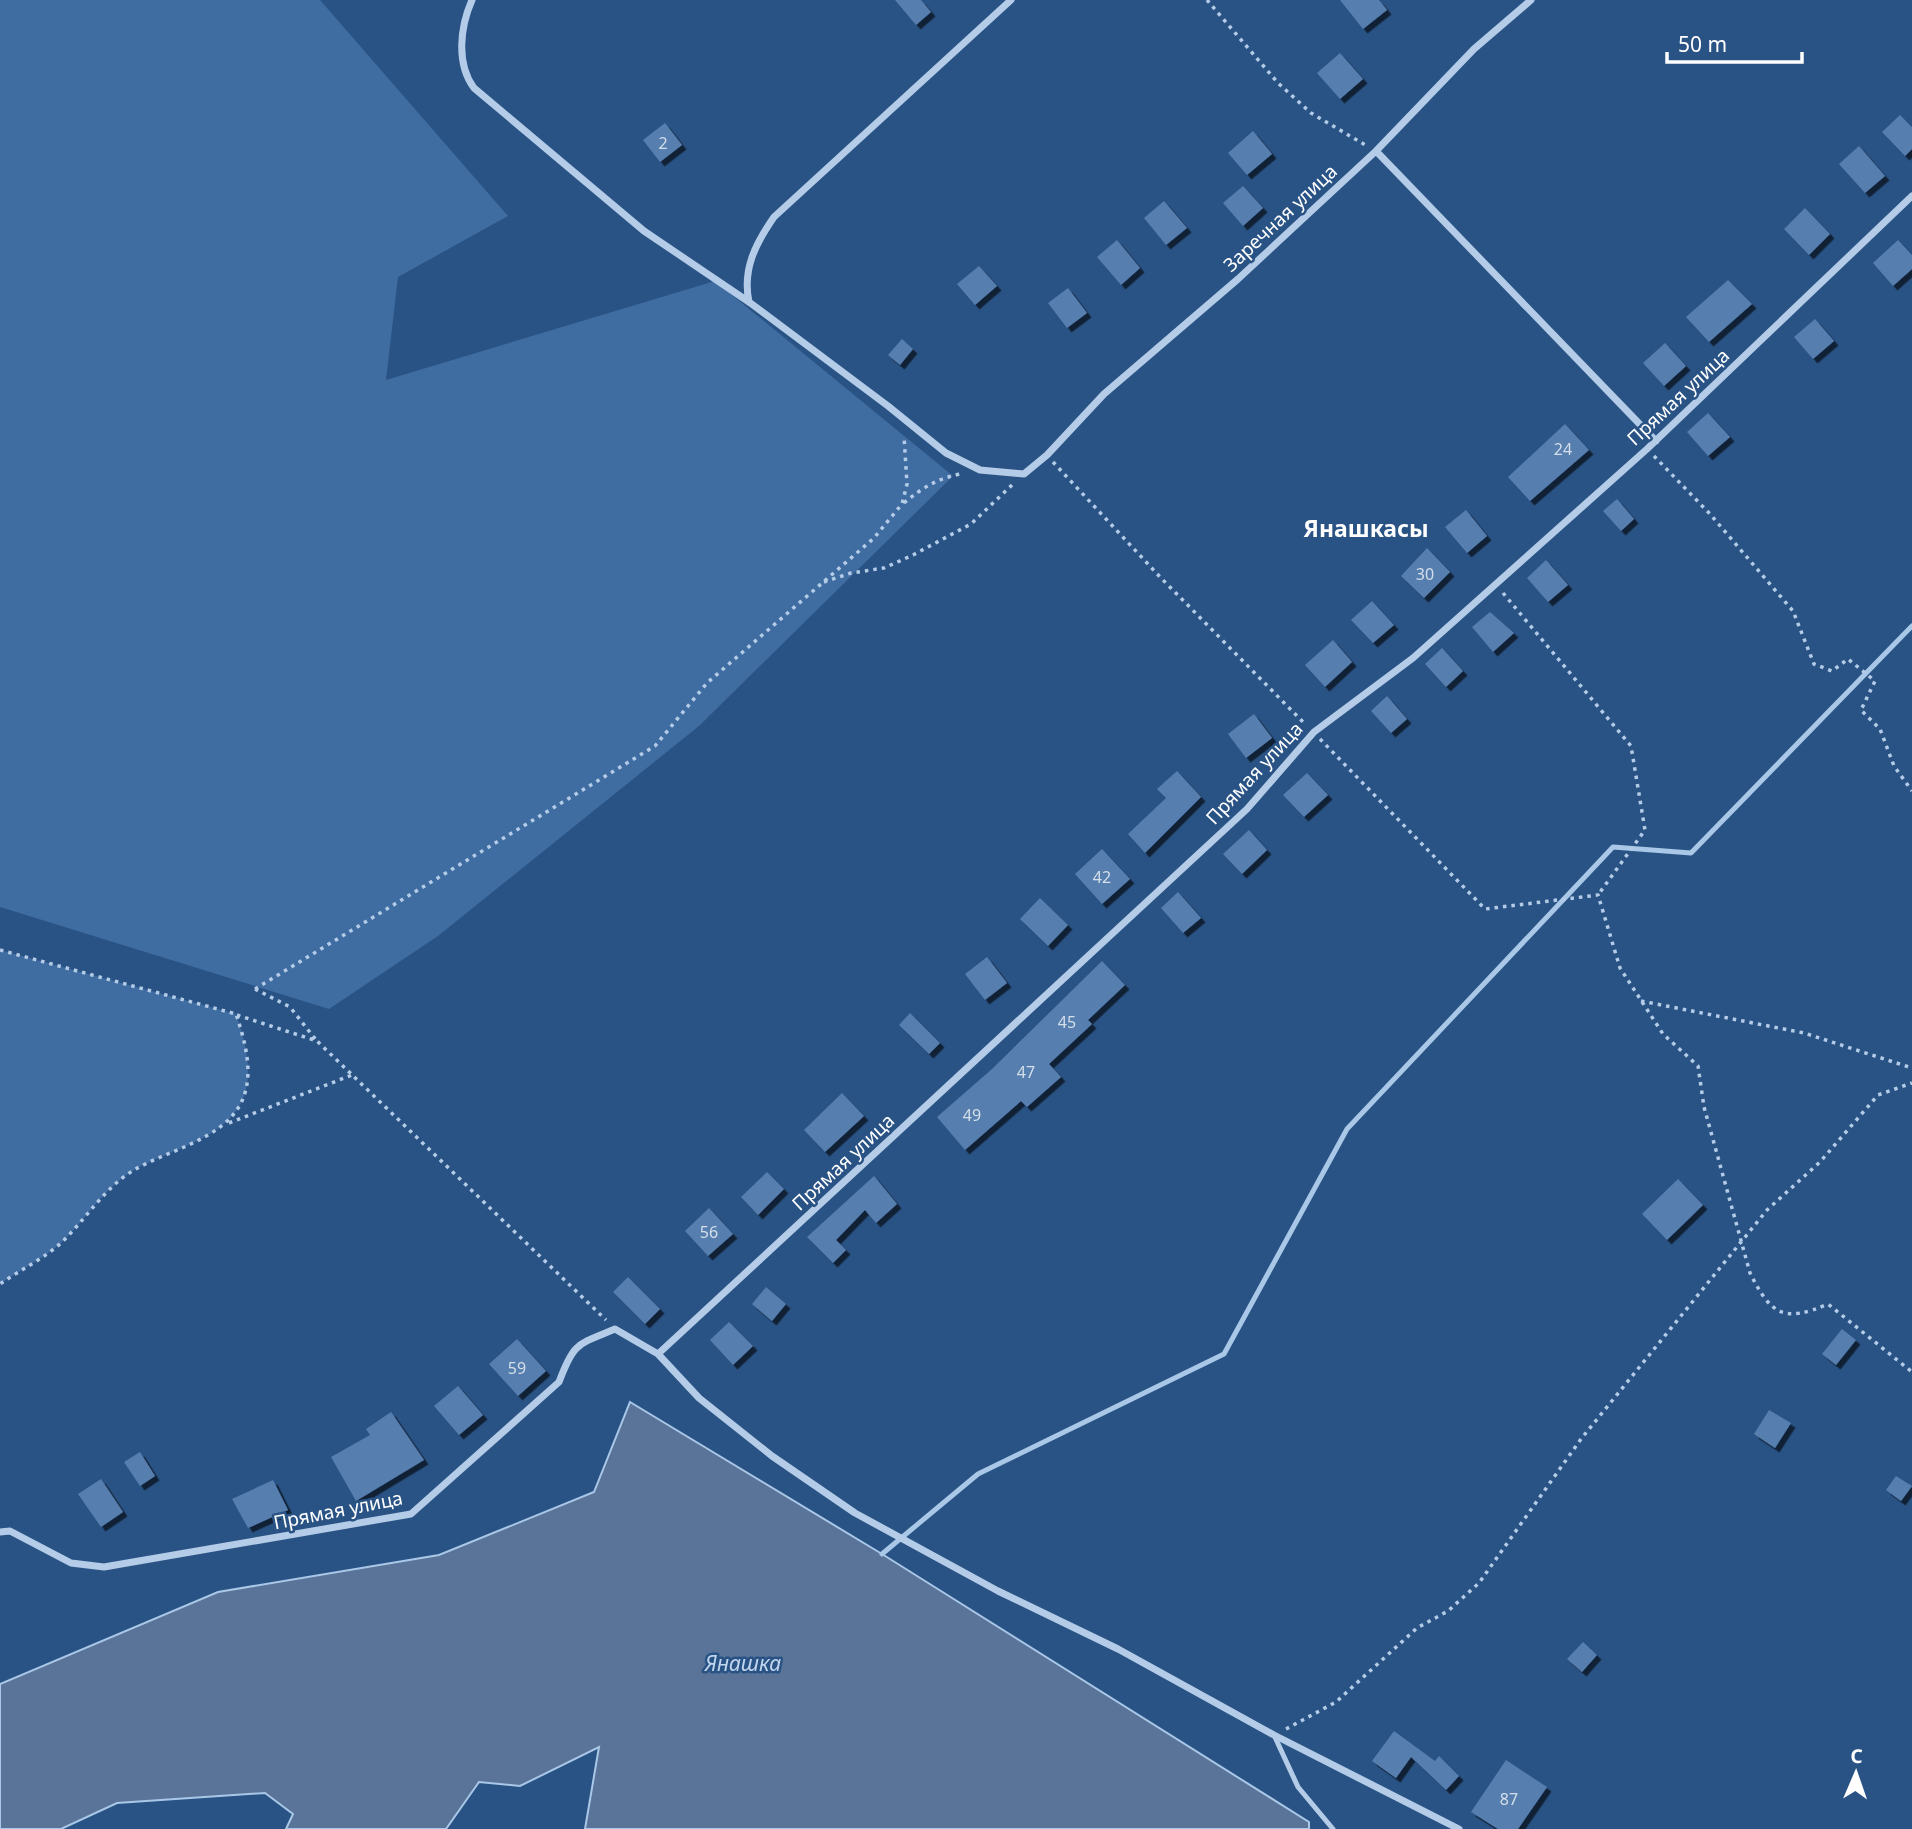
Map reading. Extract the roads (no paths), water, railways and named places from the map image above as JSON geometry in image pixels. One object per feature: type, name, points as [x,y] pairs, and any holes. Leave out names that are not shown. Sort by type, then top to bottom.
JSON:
[{"type":"street","points":[[472,0],[462,57],[464,74],[474,88],[645,231],[749,302]]},
{"type":"street","points":[[749,302],[745,284],[747,267],[762,234],[774,217],[1011,0]]},
{"type":"street","name":"Заречная улица","points":[[749,302],[946,453],[980,470],[1024,474],[1047,456],[1104,394],[1238,279],[1376,151],[1474,49],[1531,0]]},
{"type":"street","points":[[1376,151],[1656,441]]},
{"type":"street","name":"Прямая улица","points":[[0,1532],[10,1531],[71,1563],[104,1567],[411,1514],[559,1382],[570,1353],[579,1344],[615,1329],[658,1354],[1247,809],[1314,732],[1413,658],[1656,441],[1912,196]]},
{"type":"street","points":[[658,1354],[699,1398],[772,1456],[855,1513],[998,1591],[1118,1648],[1274,1735],[1459,1829]]},
{"type":"lane","points":[[1274,1735],[1298,1787],[1333,1829]]},
{"type":"water","name":"Янашка","points":[[630,1402],[882,1554],[1309,1822],[1309,1829],[585,1829],[599,1747],[520,1786],[479,1782],[446,1829],[286,1829],[293,1814],[265,1793],[117,1803],[61,1829],[0,1829],[0,1684],[218,1592],[439,1555],[594,1492]]},
{"type":"waterway","points":[[882,1554],[978,1474],[1224,1354],[1347,1129],[1613,847],[1691,853],[1912,626]]},
{"type":"district","name":"Янашкасы","points":[[1366,528]]}]
